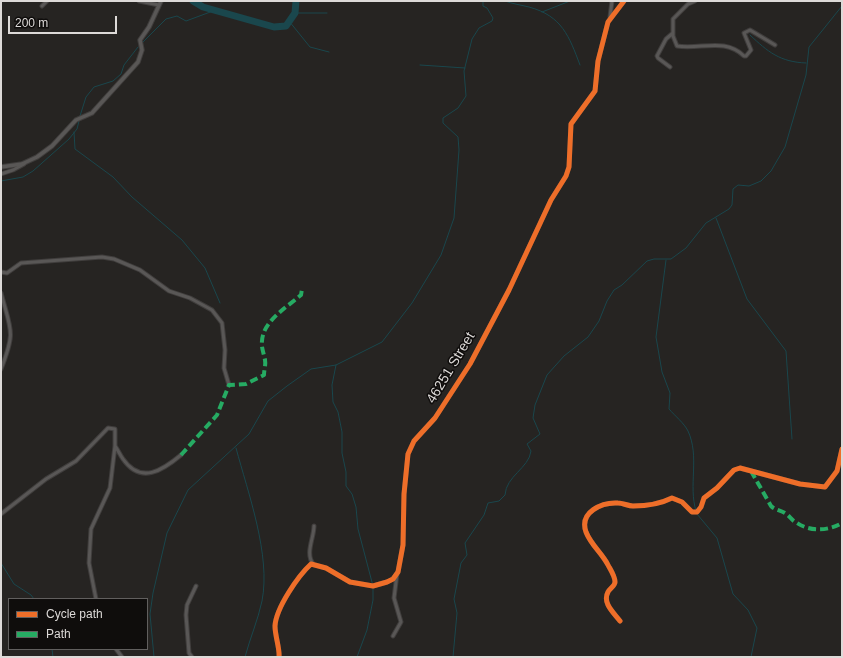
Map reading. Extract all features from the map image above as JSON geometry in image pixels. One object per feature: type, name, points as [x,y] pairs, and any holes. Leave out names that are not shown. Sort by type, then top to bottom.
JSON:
[{"type":"street","points":[[42,6],[47,1]]},
{"type":"street","points":[[1,174],[13,170],[52,146],[76,120],[92,113],[134,68],[141,53],[140,40],[149,27],[160,3],[139,1]]},
{"type":"street","points":[[610,18],[612,1]]},
{"type":"street","name":"46251 Street","points":[[393,636],[401,622],[394,593],[403,545],[404,494],[408,454],[414,442],[435,418],[470,364],[508,290],[551,200],[566,176],[569,167],[570,126],[573,119],[595,91],[598,61],[610,18],[624,1]]},
{"type":"street","points":[[694,1],[688,4],[673,19],[674,40],[677,46],[692,47],[722,45],[735,49],[744,56],[749,55],[751,50],[744,33],[747,30],[754,31],[775,45]]},
{"type":"street","points":[[670,67],[657,56],[666,39],[673,33]]},
{"type":"street","points":[[1,167],[13,166],[27,162]]},
{"type":"street","points":[[1,272],[7,273],[21,263],[80,260],[102,257],[114,259],[140,270],[149,275],[169,291],[208,307],[220,320],[225,350],[224,368],[229,385]]},
{"type":"street","points":[[1,293],[9,316],[11,332],[9,348],[1,369]]},
{"type":"street","points":[[1,514],[46,479],[76,461],[108,428],[113,428],[115,430],[115,446],[110,488],[91,529],[89,563],[96,598]]},
{"type":"street","points":[[115,446],[123,460],[129,466],[143,473],[160,471],[181,455]]},
{"type":"street","points":[[620,621],[609,606],[607,600],[608,592],[614,584],[614,576],[605,559],[595,549],[586,533],[585,522],[591,512],[598,507],[610,503],[621,503],[634,506],[659,503],[674,498],[692,512],[697,512],[701,507],[704,498],[717,488],[734,470],[740,468],[800,484],[823,488],[829,484],[835,475],[842,449]]},
{"type":"street","points":[[314,526],[310,549],[310,559],[313,564],[326,568],[350,582],[373,586],[393,579],[398,572]]},
{"type":"street","points":[[279,657],[276,626],[278,614],[301,574],[313,564]]},
{"type":"street","points":[[192,657],[189,653],[186,615],[187,605],[196,586]]},
{"type":"street","points":[[186,657],[189,653]]},
{"type":"waterway","points":[[193,1],[203,7],[274,27],[286,26],[295,13],[296,1]]},
{"type":"waterway","points":[[154,657],[150,614],[153,593],[167,533],[188,490],[249,434],[268,401],[287,386],[311,369],[336,365],[382,342],[412,303],[441,255],[454,218],[459,150],[458,137],[443,123],[443,118],[458,108],[466,96],[464,71],[472,39],[479,28],[492,21],[493,18],[487,8],[483,6],[483,1]]},
{"type":"waterway","points":[[505,1],[540,11],[557,22],[568,36],[580,65]]},
{"type":"waterway","points":[[542,12],[570,1]]},
{"type":"waterway","points":[[453,657],[457,613],[454,599],[461,563],[467,555],[465,543],[484,515],[488,503],[499,501],[505,495],[509,482],[529,457],[531,451],[527,444],[540,434],[533,418],[535,405],[547,375],[564,356],[588,337],[599,321],[607,301],[614,290],[622,285],[647,261],[654,259],[671,259],[686,248],[706,223],[729,209],[732,205],[733,189],[738,185],[749,186],[761,181],[771,171],[785,147],[806,75],[809,47],[842,6]]},
{"type":"waterway","points":[[142,43],[166,19],[177,16],[186,21],[213,11]]},
{"type":"waterway","points":[[295,13],[327,13]]},
{"type":"waterway","points":[[289,21],[310,47],[329,52]]},
{"type":"waterway","points":[[750,35],[775,55],[789,61],[806,63]]},
{"type":"waterway","points":[[80,116],[86,97],[94,87],[113,81],[121,74],[124,65],[138,47]]},
{"type":"waterway","points":[[420,65],[465,68]]},
{"type":"waterway","points":[[1,181],[23,177],[33,171],[69,139],[77,129],[79,121]]},
{"type":"waterway","points":[[74,132],[75,149],[113,177],[132,197],[182,240],[205,268],[220,303]]},
{"type":"waterway","points":[[716,218],[747,299],[786,351],[792,439]]},
{"type":"waterway","points":[[666,260],[656,337],[662,372],[670,393],[669,409],[682,422],[688,431],[691,441],[694,461],[693,491],[696,511]]},
{"type":"waterway","points":[[336,365],[332,385],[333,402],[338,412],[342,432],[342,453],[346,472],[346,486],[352,494],[356,507],[358,529],[373,586],[373,600],[367,630],[357,657]]},
{"type":"waterway","points":[[236,448],[257,524],[261,544],[264,583],[262,601],[245,657]]},
{"type":"waterway","points":[[697,514],[717,538],[733,594],[748,610],[757,628],[751,657]]},
{"type":"waterway","points":[[1,563],[14,584],[33,598]]},
{"type":"waterway","points":[[52,650],[53,657]]},
{"type":"marked path","points":[[181,455],[217,415],[229,385],[246,384],[264,375],[265,362],[262,348],[263,334],[271,321],[301,295],[302,289]]},
{"type":"marked path","points":[[751,471],[771,506],[785,513],[795,522],[802,526],[814,529],[831,528],[842,523]]},
{"type":"cycle path","points":[[279,657],[275,630],[279,610],[288,593],[311,564],[326,568],[350,582],[373,586],[393,579],[398,572],[403,545],[404,494],[408,454],[414,441],[435,418],[470,364],[509,290],[551,200],[566,176],[569,167],[571,124],[595,91],[598,61],[608,22],[624,1]]},
{"type":"cycle path","points":[[620,621],[606,600],[608,592],[615,583],[615,580],[606,561],[586,532],[586,519],[593,510],[605,504],[620,503],[631,506],[643,506],[672,498],[682,502],[692,512],[697,512],[701,507],[704,498],[717,488],[734,470],[740,468],[800,484],[825,487],[837,471],[842,449]]}]
